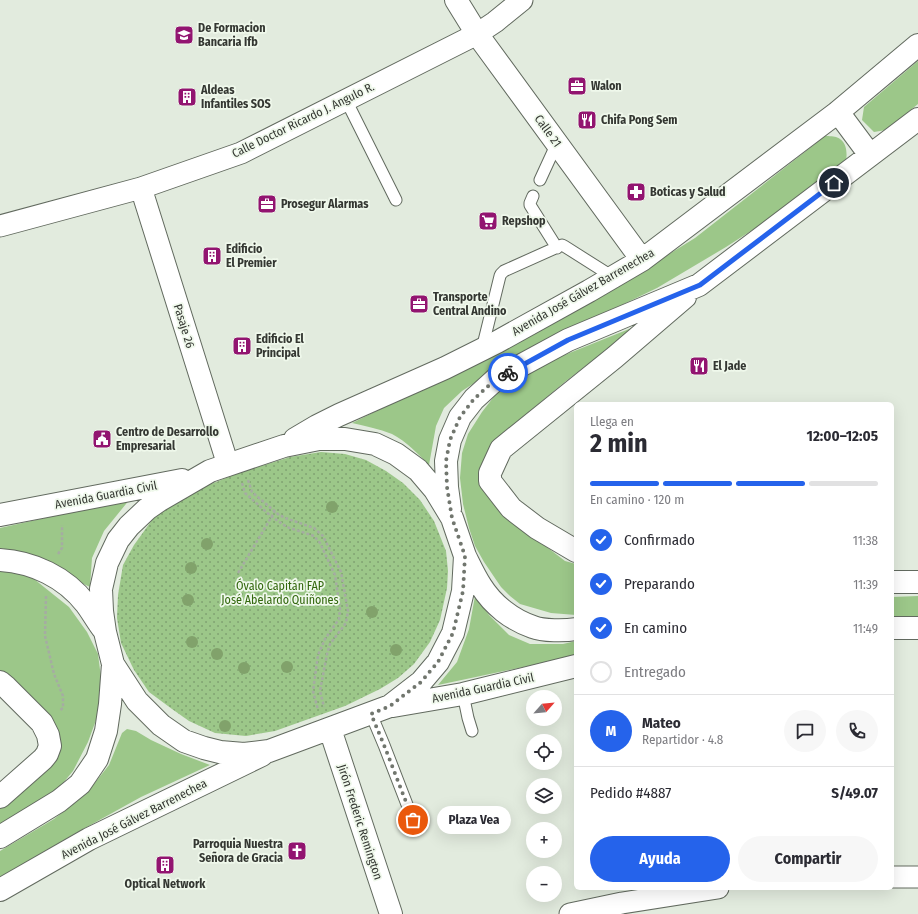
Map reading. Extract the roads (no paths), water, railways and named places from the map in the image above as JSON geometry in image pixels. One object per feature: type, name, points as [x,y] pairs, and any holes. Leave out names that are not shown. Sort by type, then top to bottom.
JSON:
[{"type":"main road","name":"Calle 21","points":[[456,0],[476,34],[642,260]]},
{"type":"main road","name":"Avenida José Gálvez Barrenechea","points":[[284,446],[317,426],[481,350],[642,260],[838,112],[918,45]]},
{"type":"main road","points":[[838,112],[870,155]]},
{"type":"main road","points":[[574,550],[536,528],[511,508],[490,481],[490,473],[501,449],[615,357],[700,285],[918,119]]},
{"type":"main road","points":[[574,629],[565,631],[534,628],[518,621],[498,606],[482,587],[465,556],[452,518],[447,487],[446,461],[450,440],[460,417],[474,399],[496,379],[568,340],[700,285]]},
{"type":"main road","points":[[452,518],[435,490],[418,470],[396,454],[375,444],[345,439],[319,439],[284,446],[229,465],[160,500],[146,509],[129,526],[118,540],[107,563],[101,589],[105,632],[113,664],[137,702],[161,725],[184,741],[220,752],[244,754],[269,752],[380,710],[421,682],[438,662],[453,633],[463,591],[465,556]]},
{"type":"main road","name":"Avenida Guardia Civil","points":[[0,515],[179,481],[229,465]]},
{"type":"main road","points":[[0,560],[26,565],[47,572],[68,585],[85,603],[105,632]]},
{"type":"main road","points":[[894,582],[918,582]]},
{"type":"main road","points":[[894,628],[918,628]]},
{"type":"main road","points":[[0,837],[59,801],[80,784],[97,759],[106,731],[113,664]]},
{"type":"main road","name":"Avenida Guardia Civil","points":[[380,710],[463,694],[574,666]]},
{"type":"main road","points":[[0,682],[42,723],[48,736],[50,746],[47,754],[0,797]]},
{"type":"main road","name":"Jirón Frederic Remington","points":[[327,730],[391,914]]},
{"type":"main road","name":"Avenida José Gálvez Barrenechea","points":[[0,890],[89,839],[269,752]]},
{"type":"street","name":"Calle Doctor Ricardo J. Angulo R.","points":[[0,226],[148,186],[241,153],[476,34],[495,22],[522,0]]},
{"type":"street","name":"Pasaje 26","points":[[148,186],[229,465]]},
{"type":"street","points":[[894,877],[918,877]]},
{"type":"street","points":[[570,914],[622,903],[705,890]]},
{"type":"lane","points":[[346,100],[396,200]]},
{"type":"lane","points":[[540,180],[557,143]]},
{"type":"lane","points":[[533,196],[530,205],[557,248]]},
{"type":"lane","points":[[481,350],[504,271],[562,245],[613,277]]},
{"type":"lane","points":[[463,694],[472,731]]},
{"type":"lane","points":[[380,710],[384,745],[413,820]]},
{"type":"place","name":"De Formacion Bancaria Ifb","points":[[184,35]]},
{"type":"place","name":"Walon","points":[[577,86]]},
{"type":"place","name":"Aldeas Infantiles SOS","points":[[187,97]]},
{"type":"place","name":"Chifa Pong Sem","points":[[587,120]]},
{"type":"place","name":"Boticas y Salud","points":[[636,192]]},
{"type":"place","name":"Prosegur Alarmas","points":[[267,204]]},
{"type":"place","name":"Repshop","points":[[488,221]]},
{"type":"place","name":"Edificio El Premier","points":[[212,256]]},
{"type":"place","name":"Transporte Central Andino","points":[[419,304]]},
{"type":"place","name":"Edificio El Principal","points":[[242,346]]},
{"type":"place","name":"El Jade","points":[[699,366]]},
{"type":"place","name":"Centro de Desarrollo Empresarial","points":[[102,439]]},
{"type":"place","name":"Plaza Vea","points":[[413,820]]},
{"type":"place","name":"Parroquia Nuestra Señora de Gracia","points":[[297,851]]},
{"type":"place","name":"Optical Network","points":[[165,865]]},
{"type":"park label","name":"Óvalo Capitán FAP José Abelardo Quiñones","points":[[280,593]]}]
